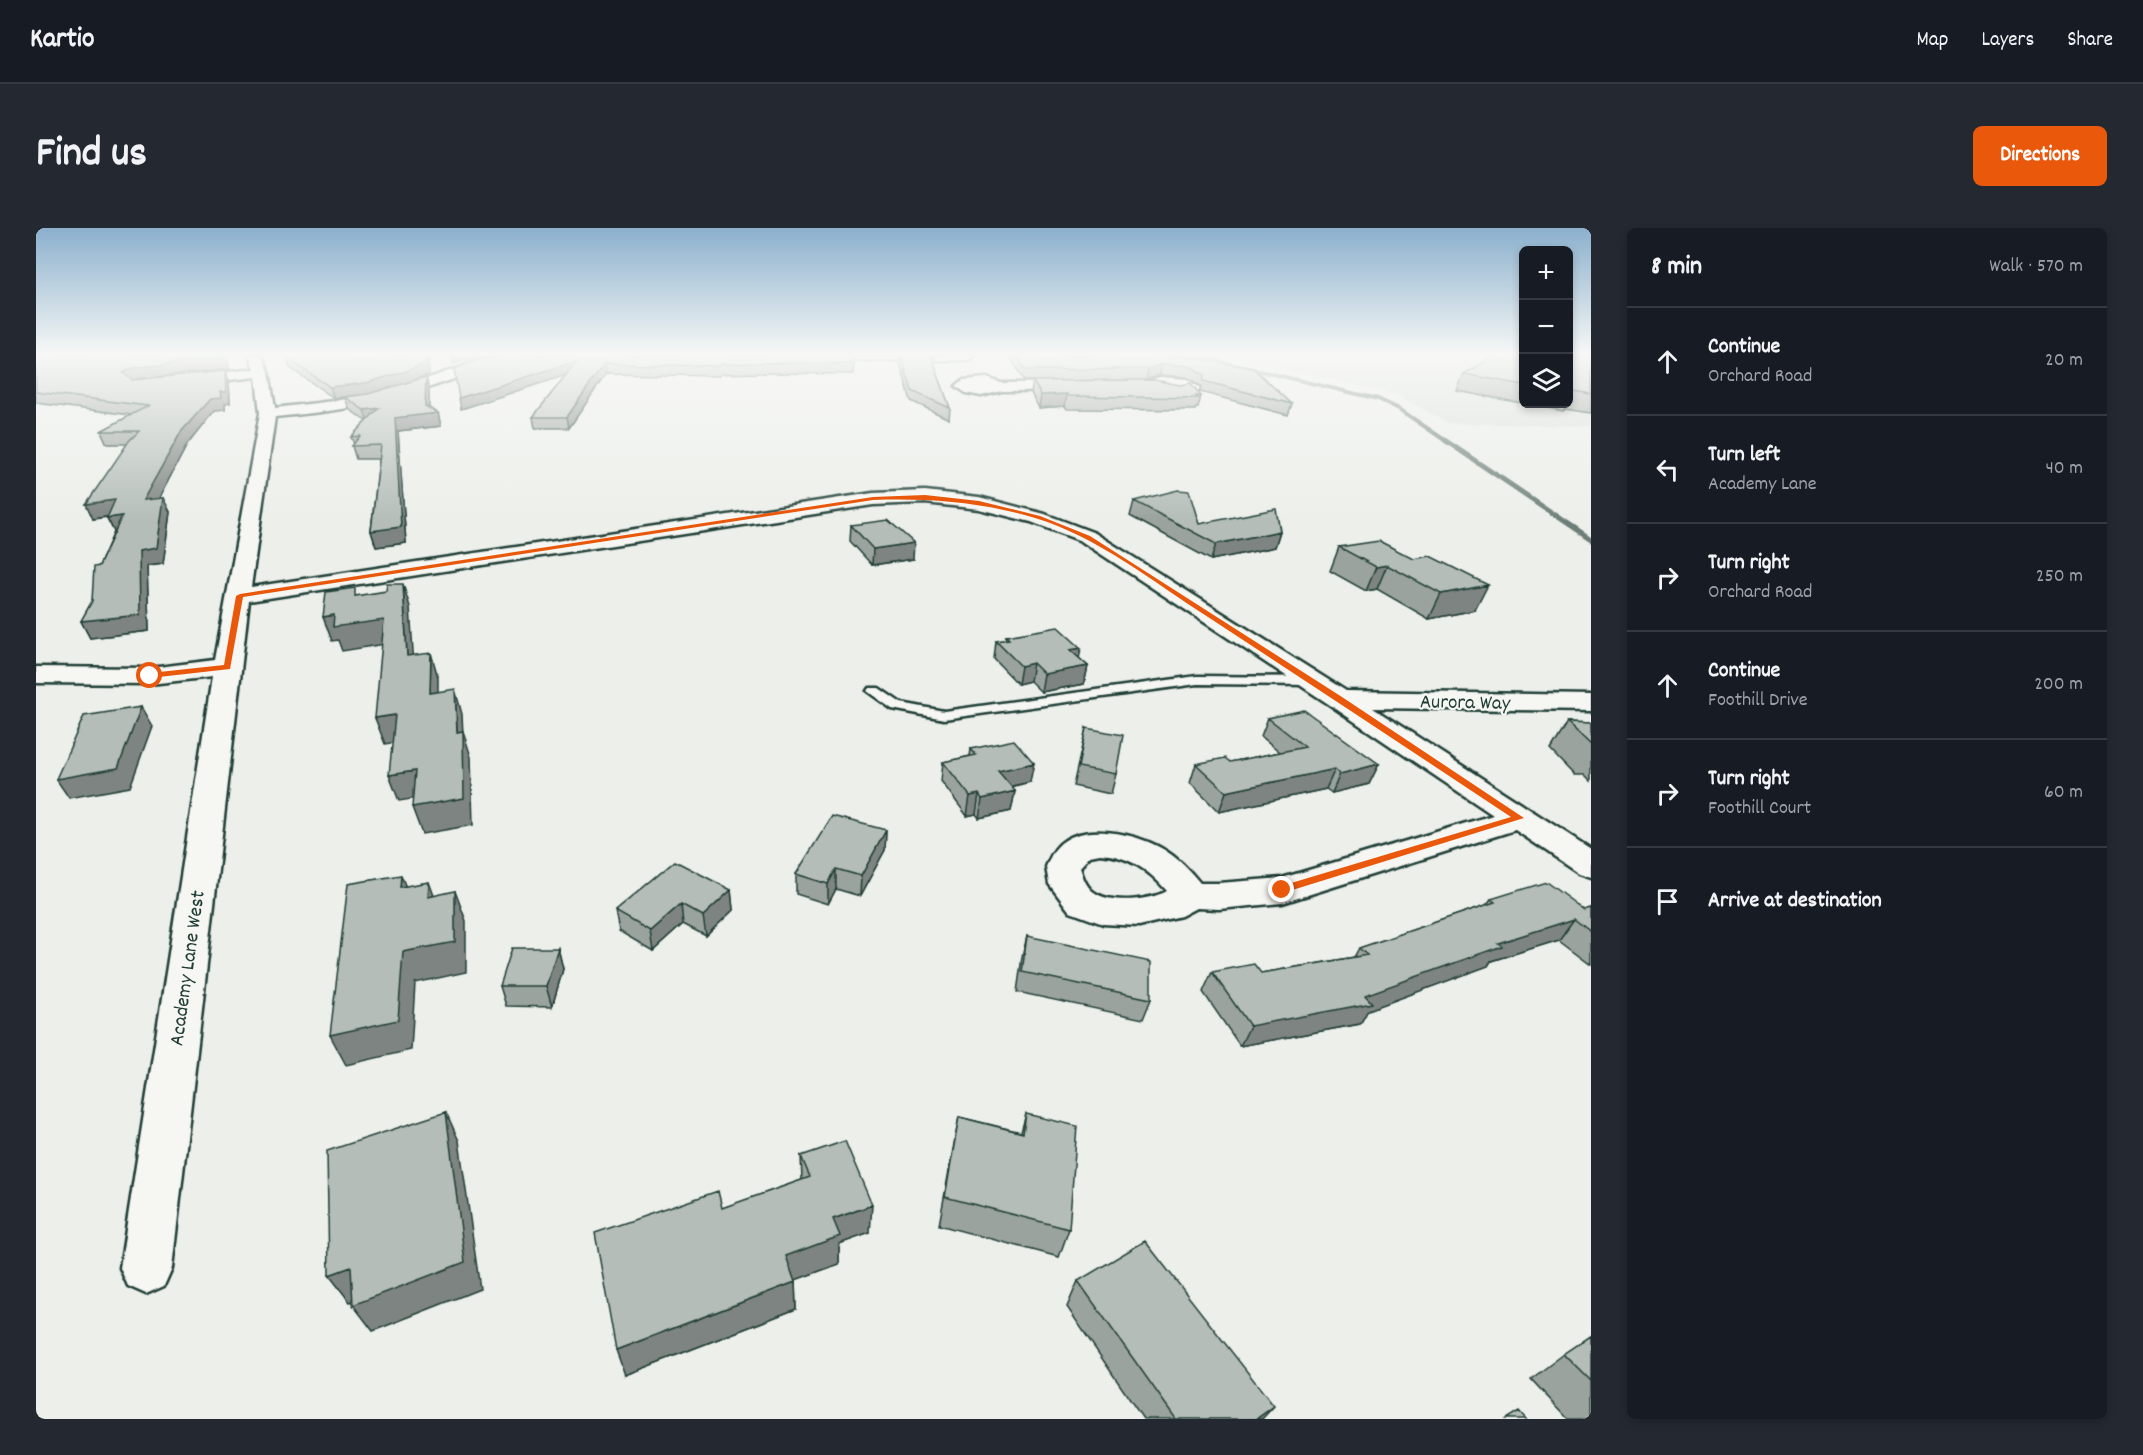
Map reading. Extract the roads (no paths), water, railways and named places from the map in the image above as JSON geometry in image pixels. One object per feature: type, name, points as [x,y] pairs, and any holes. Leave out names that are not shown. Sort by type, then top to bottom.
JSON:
[{"type":"street","points":[[268,413],[286,411]]},
{"type":"street","name":"Academy Lane West","points":[[146,1268],[227,667],[268,413]]},
{"type":"street","points":[[240,596],[873,499],[925,497],[979,503],[1038,518],[1088,537],[1340,699],[1591,865]]},
{"type":"street","points":[[36,675],[150,676],[227,667]]},
{"type":"street","name":"Aurora Way","points":[[1340,699],[1591,703]]},
{"type":"street","points":[[1190,895],[1219,896],[1282,890],[1519,818]]},
{"type":"lane","points":[[874,691],[897,706],[944,715],[1197,680],[1311,681]]},
{"type":"waterway","points":[[1401,411],[1449,443]]},
{"type":"waterway","points":[[1446,441],[1591,539]]}]
